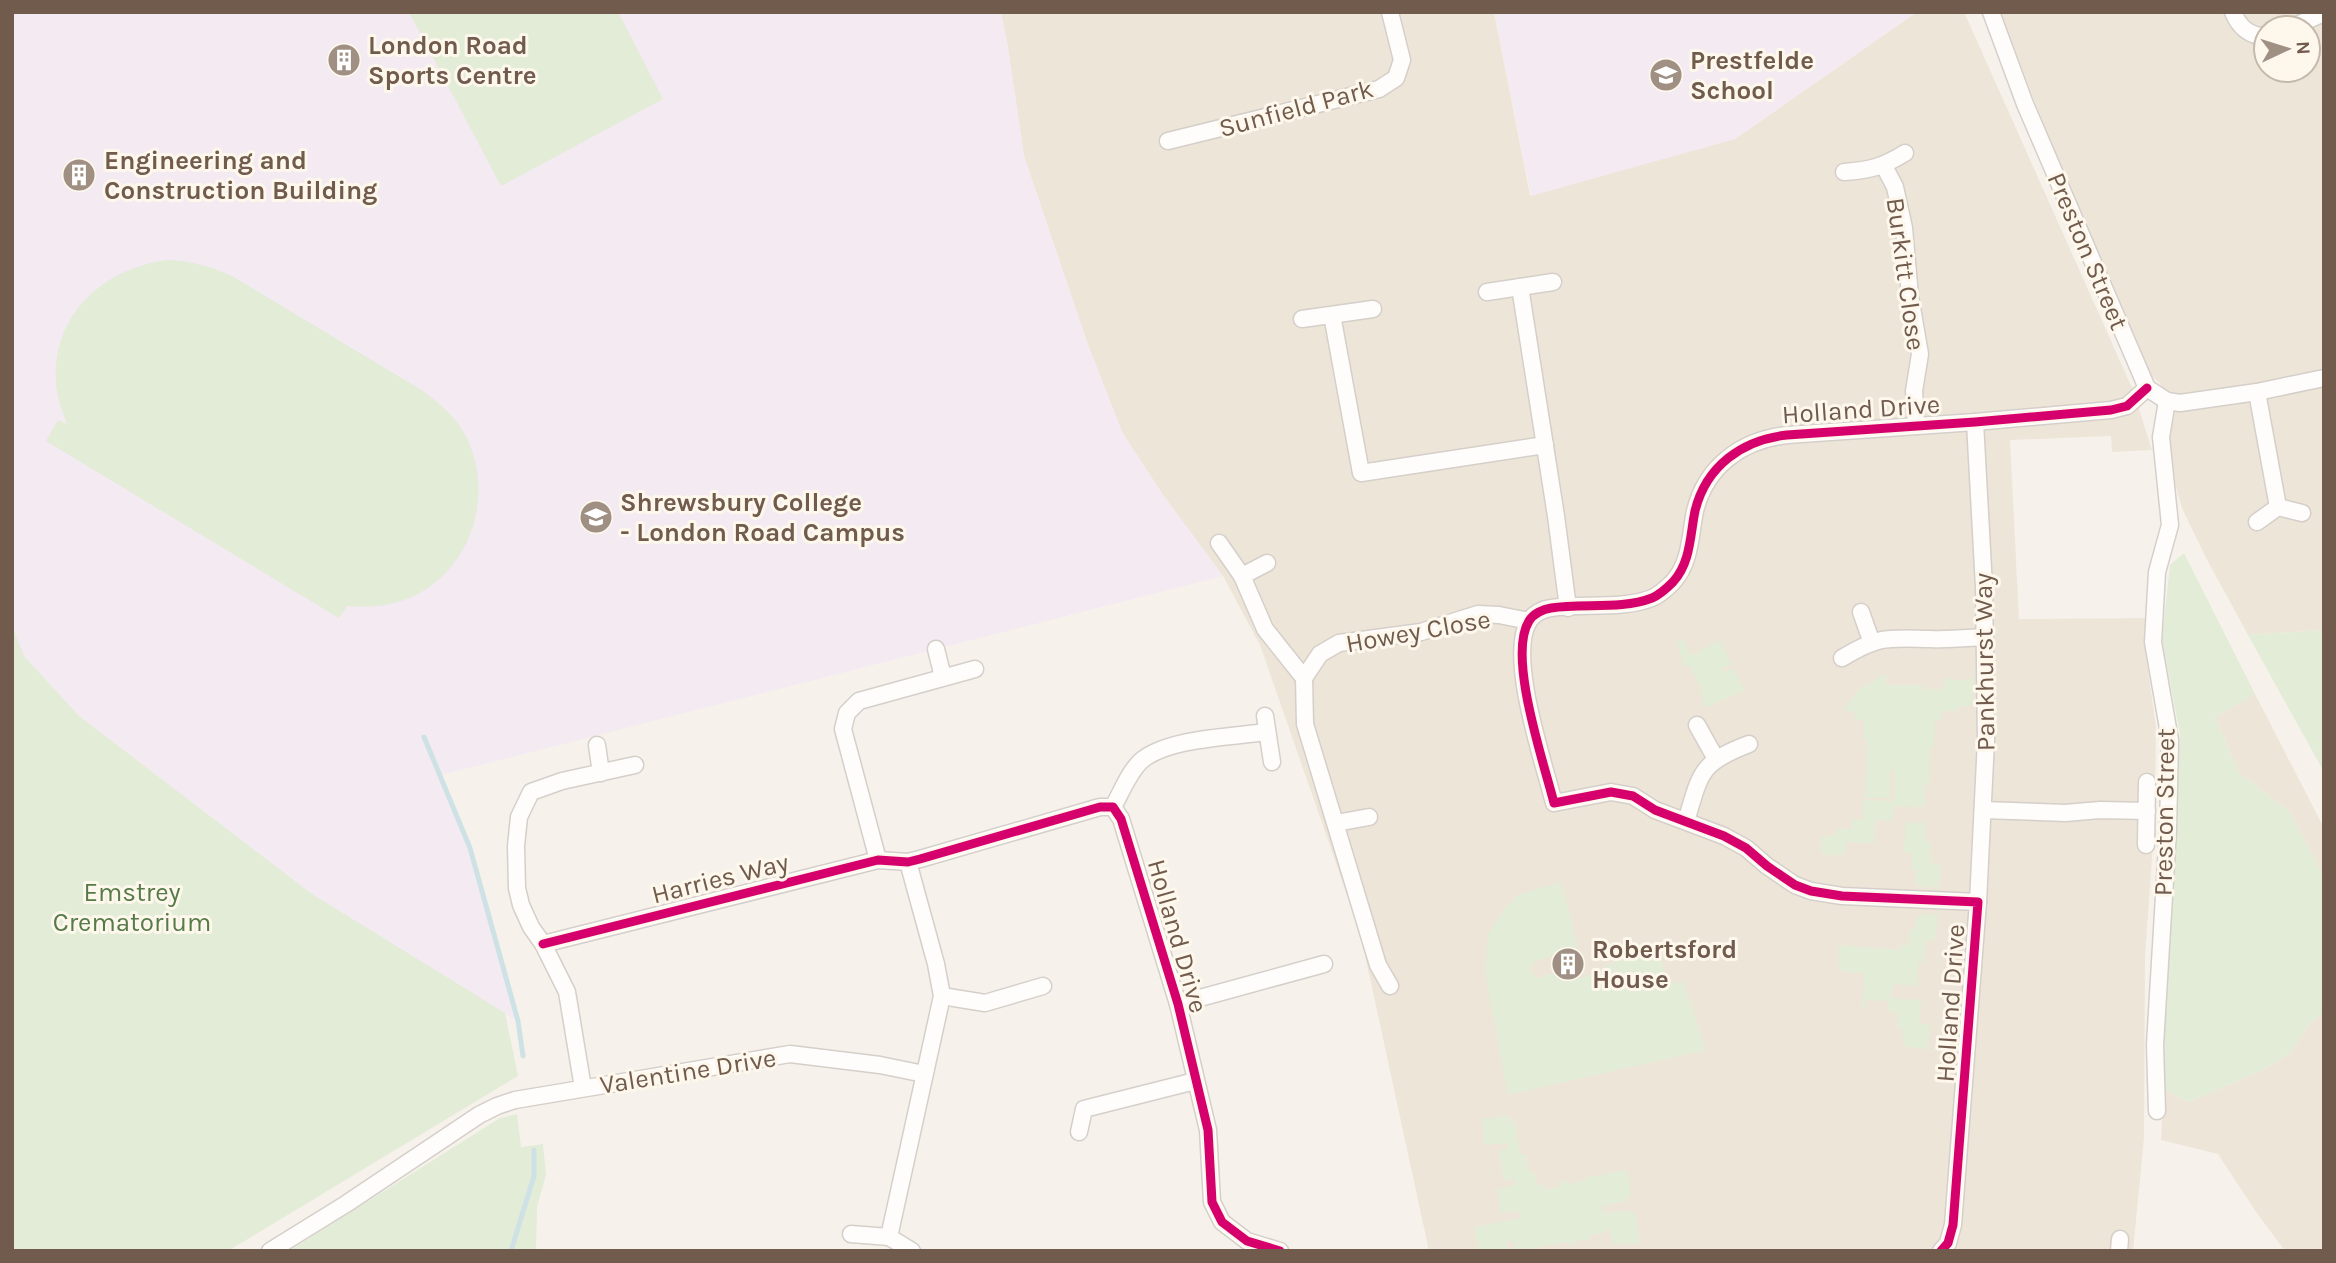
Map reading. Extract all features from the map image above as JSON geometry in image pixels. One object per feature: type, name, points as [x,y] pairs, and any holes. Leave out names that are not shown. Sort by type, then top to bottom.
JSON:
[{"type":"street","name":"Sunfield Park","points":[[1168,141],[1379,89],[1396,78],[1402,60],[1390,12]]},
{"type":"street","name":"Preston Street","points":[[1991,12],[2025,104],[2147,388]]},
{"type":"street","points":[[2233,12],[2246,31],[2252,34]]},
{"type":"street","name":"Burkitt Close","points":[[1844,172],[1873,170],[1905,153]]},
{"type":"street","name":"Burkitt Close","points":[[1884,166],[1895,187],[1904,228],[1910,296],[1920,354],[1914,391],[1916,426]]},
{"type":"street","points":[[1487,292],[1553,282]]},
{"type":"street","points":[[1520,287],[1568,608]]},
{"type":"street","points":[[1302,319],[1373,309]]},
{"type":"street","points":[[1332,315],[1361,473],[1545,445]]},
{"type":"street","points":[[2147,388],[2167,401],[2180,402],[2257,392],[2324,378]]},
{"type":"street","name":"Holland Drive","points":[[1950,1248],[1978,902],[1926,902],[1811,891],[1795,885],[1746,848],[1724,836],[1656,810],[1622,792],[1554,803],[1522,677],[1522,641],[1528,621],[1536,613],[1550,608],[1654,597],[1674,581],[1685,564],[1695,510],[1702,492],[1710,477],[1727,458],[1742,447],[1778,436],[2111,410],[2127,406],[2147,388]]},
{"type":"street","points":[[2257,392],[2278,507]]},
{"type":"street","name":"Preston Street","points":[[2157,1111],[2155,1045],[2168,830],[2170,740],[2153,642],[2157,572],[2169,525],[2161,437],[2167,401]]},
{"type":"street","name":"Pankhurst Way","points":[[1975,422],[1985,637],[1986,740],[1978,902]]},
{"type":"street","points":[[2257,522],[2278,507],[2302,513]]},
{"type":"street","points":[[1219,543],[1242,576],[1265,629],[1304,678],[1305,724],[1378,965],[1390,986]]},
{"type":"street","points":[[1242,576],[1267,563]]},
{"type":"street","points":[[1861,612],[1872,643]]},
{"type":"street","name":"Howey Close","points":[[1304,678],[1320,654],[1339,643],[1421,632],[1478,614],[1528,621]]},
{"type":"street","points":[[1842,658],[1872,643],[1895,637],[1985,637]]},
{"type":"street","points":[[936,649],[943,677]]},
{"type":"street","points":[[878,860],[843,729],[847,713],[859,701],[975,668]]},
{"type":"street","points":[[889,1237],[942,996],[908,862],[1100,807],[1113,807],[1140,762],[1154,753],[1176,745],[1265,724],[1272,762]]},
{"type":"street","points":[[1697,725],[1716,759]]},
{"type":"street","points":[[1686,821],[1706,768],[1722,754],[1749,744]]},
{"type":"street","points":[[597,745],[601,773]]},
{"type":"street","points":[[583,1088],[567,992],[521,905],[517,888],[516,846],[519,817],[531,792],[562,781],[635,765]]},
{"type":"street","points":[[2146,845],[2147,782]]},
{"type":"street","name":"Holland Drive","points":[[1113,807],[1121,819],[1178,1004],[1208,1130],[1212,1202],[1222,1222],[1245,1246],[1280,1251]]},
{"type":"street","points":[[1983,810],[2065,813],[2100,810],[2147,811]]},
{"type":"street","points":[[1336,823],[1369,817]]},
{"type":"street","name":"Harries Way","points":[[543,944],[878,860],[908,862]]},
{"type":"street","points":[[1178,1004],[1324,964]]},
{"type":"street","points":[[942,996],[985,1003],[1043,986]]},
{"type":"street","name":"Valentine Drive","points":[[270,1251],[497,1105],[790,1054],[880,1065],[924,1074]]},
{"type":"street","points":[[1079,1132],[1084,1110],[1195,1081]]},
{"type":"street","points":[[851,1234],[889,1237],[912,1251]]},
{"type":"shaded area","name":"Shrewsbury College - London Road Campus","points":[[12,12],[1001,12],[1024,156],[1087,342],[1122,432],[1163,495],[1223,576],[441,775],[470,848],[517,1021],[312,894],[79,716],[24,656],[12,626]]},
{"type":"shaded area","points":[[1001,12],[1494,12],[1530,195],[1735,139],[1917,12],[1964,12],[2133,390],[2152,450],[2112,452],[2111,436],[2010,440],[2019,619],[2146,618],[2146,655],[2156,727],[2155,815],[2145,957],[2144,1138],[2133,1251],[1429,1251],[1360,932],[1260,645],[1223,576],[1163,495],[1122,432],[1087,342],[1024,156]]},
{"type":"shaded area","name":"Prestfelde School","points":[[1494,12],[1917,12],[1735,139],[1531,196]]},
{"type":"shaded area","points":[[2000,12],[2324,12],[2324,630],[2248,635],[2182,508],[2171,469],[2167,401],[2160,383],[2146,372],[2081,221]]},
{"type":"shaded area","points":[[2255,694],[2324,828],[2324,877],[2290,812],[2239,773],[2215,717]]},
{"type":"shaded area","points":[[2324,1011],[2324,1251],[2285,1251],[2218,1154],[2161,1140],[2164,1089],[2189,1102],[2263,1070],[2290,1053],[2309,1024]]},
{"type":"green space","points":[[409,12],[618,12],[663,99],[501,186]]},
{"type":"green space","points":[[167,260],[200,265],[232,276],[423,391],[456,421],[469,443],[477,468],[475,519],[467,542],[454,564],[436,582],[415,595],[390,604],[347,606],[339,618],[46,441],[58,420],[67,424],[56,383],[57,358],[72,316],[86,299],[122,273]]},
{"type":"green space","points":[[2184,553],[2255,694],[2215,717],[2239,773],[2290,812],[2324,877],[2324,1011],[2309,1024],[2290,1053],[2263,1070],[2189,1102],[2164,1089],[2165,980],[2180,734],[2162,639],[2170,565]]},
{"type":"green space","name":"Emstrey Crematorium","points":[[12,626],[24,656],[79,716],[312,894],[505,1013],[518,1076],[228,1251],[12,1251]]},
{"type":"green space","points":[[2324,630],[2324,772],[2248,635]]},
{"type":"green space","points":[[1683,639],[1691,655],[1720,640],[1732,664],[1722,669],[1723,672],[1733,668],[1745,690],[1705,708],[1699,684],[1690,666],[1684,667],[1677,641]]},
{"type":"green space","points":[[1886,675],[1886,685],[1922,685],[1923,690],[1942,689],[1945,678],[1970,680],[1970,677],[1973,677],[1973,702],[1969,706],[1957,707],[1957,711],[1942,711],[1941,720],[1935,720],[1934,746],[1930,746],[1929,784],[1925,784],[1924,807],[1894,806],[1893,820],[1876,820],[1874,843],[1846,842],[1845,855],[1822,854],[1820,837],[1835,835],[1837,829],[1851,829],[1852,820],[1863,820],[1863,800],[1894,801],[1895,771],[1890,771],[1890,798],[1865,798],[1867,740],[1864,740],[1864,720],[1855,719],[1855,712],[1846,711],[1844,708],[1858,690]]},
{"type":"green space","points":[[1906,822],[1926,823],[1926,841],[1930,842],[1931,864],[1941,864],[1939,887],[1916,886],[1917,870],[1912,870],[1912,853],[1904,852]]},
{"type":"green space","points":[[1561,882],[1578,946],[1532,963],[1530,972],[1537,978],[1561,971],[1565,982],[1593,974],[1599,989],[1611,986],[1605,966],[1641,953],[1640,947],[1656,943],[1669,984],[1684,981],[1706,1050],[1508,1095],[1485,971],[1488,935],[1502,912],[1518,895]]},
{"type":"green space","points":[[1922,914],[1938,915],[1935,940],[1926,940],[1924,962],[1918,962],[1917,986],[1893,984],[1891,998],[1921,1000],[1919,1023],[1930,1024],[1928,1049],[1907,1047],[1903,1044],[1903,1029],[1897,1028],[1898,1012],[1888,1011],[1888,1001],[1866,1000],[1865,1009],[1862,1009],[1864,973],[1845,972],[1838,967],[1839,945],[1900,950],[1901,945],[1909,945],[1910,929],[1916,929],[1917,917]]},
{"type":"green space","points":[[517,1114],[521,1147],[543,1144],[546,1175],[537,1207],[536,1251],[289,1251],[500,1118]]},
{"type":"green space","points":[[1507,1116],[1515,1123],[1520,1155],[1526,1154],[1529,1172],[1534,1172],[1537,1185],[1543,1184],[1544,1190],[1560,1187],[1559,1181],[1566,1180],[1567,1184],[1587,1180],[1587,1177],[1627,1170],[1630,1189],[1628,1198],[1601,1206],[1603,1213],[1631,1211],[1635,1214],[1640,1243],[1613,1244],[1609,1229],[1604,1230],[1604,1233],[1590,1235],[1590,1239],[1576,1241],[1576,1244],[1570,1245],[1569,1242],[1515,1250],[1513,1241],[1506,1242],[1508,1251],[1479,1251],[1474,1229],[1521,1218],[1519,1211],[1501,1213],[1497,1190],[1515,1185],[1514,1179],[1503,1180],[1499,1150],[1508,1149],[1507,1143],[1485,1145],[1482,1119]]},
{"type":"waterway","points":[[424,737],[470,848],[518,1021],[523,1056]]},
{"type":"waterway","points":[[511,1251],[534,1176],[534,1150]]},
{"type":"cycle path","points":[[1941,1251],[1948,1243],[1953,1225],[1978,902],[1842,896],[1811,891],[1795,885],[1746,848],[1724,836],[1655,810],[1633,796],[1611,792],[1554,803],[1530,710],[1522,659],[1523,637],[1531,618],[1545,609],[1628,604],[1658,595],[1673,582],[1683,566],[1695,511],[1708,481],[1728,458],[1755,443],[1787,435],[2111,410],[2127,406],[2147,388]]},
{"type":"cycle path","points":[[543,944],[878,860],[908,862],[1100,807],[1113,807],[1121,819],[1178,1004],[1208,1130],[1212,1202],[1222,1222],[1247,1241],[1280,1251]]},
{"type":"place","name":"London Road Sports Centre","points":[[344,60]]},
{"type":"place","name":"Prestfelde School","points":[[1666,75]]},
{"type":"place","name":"Engineering and Construction Building","points":[[79,175]]},
{"type":"place","name":"Shrewsbury College - London Road Campus","points":[[596,517]]},
{"type":"place","name":"Robertsford House","points":[[1568,964]]}]
